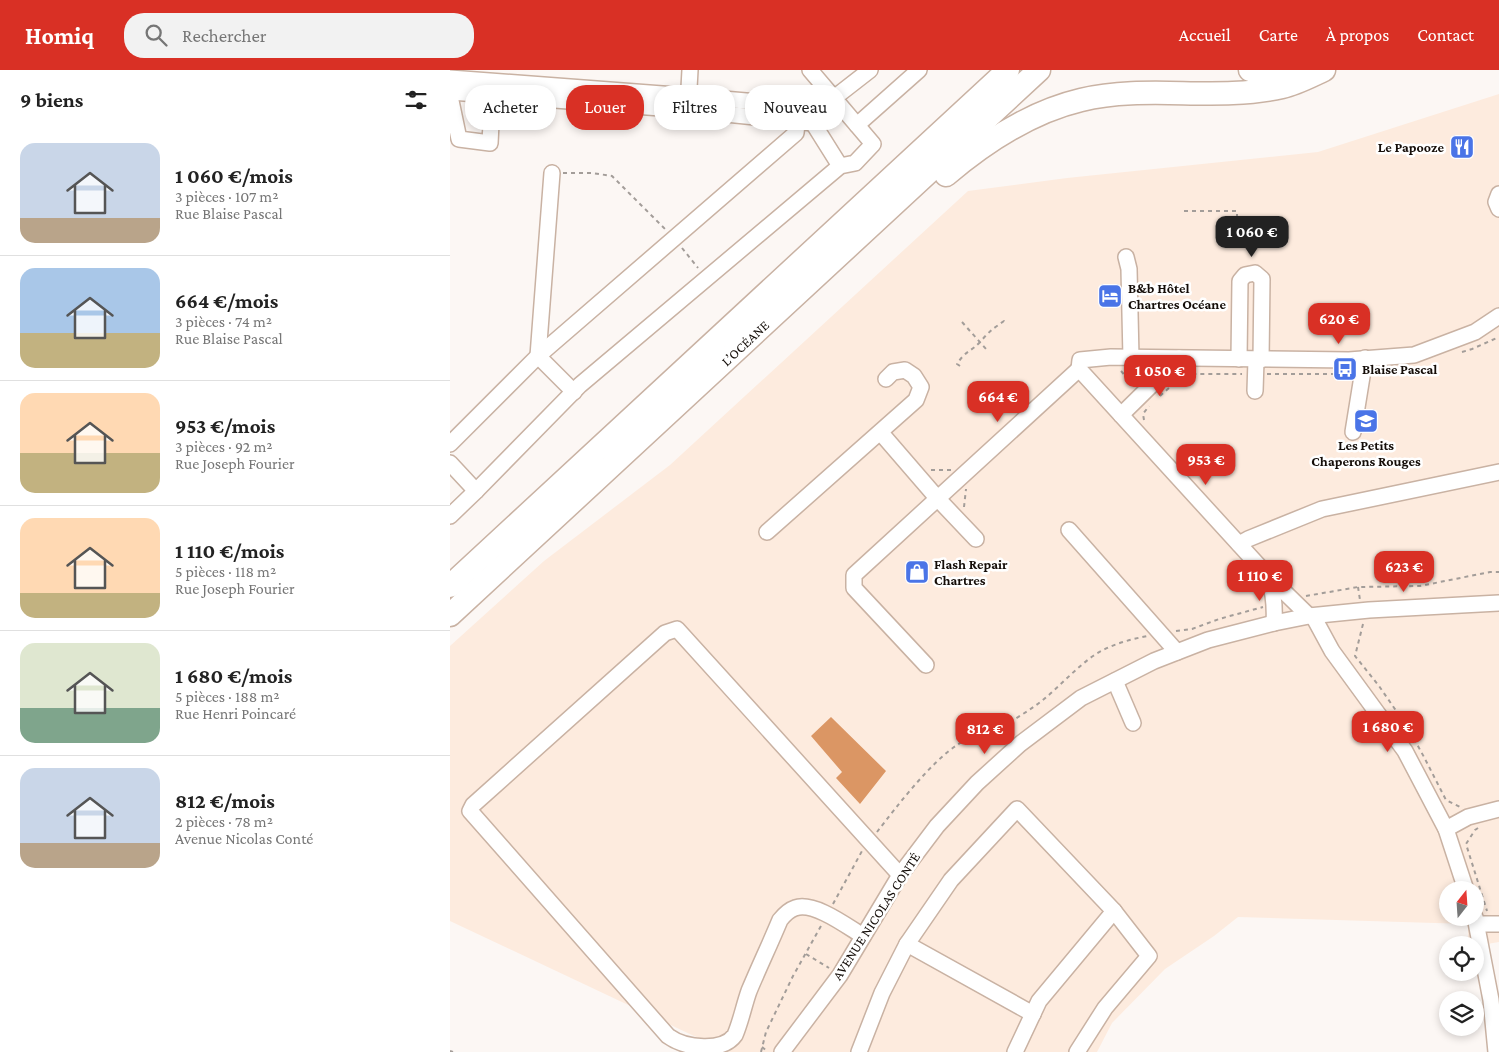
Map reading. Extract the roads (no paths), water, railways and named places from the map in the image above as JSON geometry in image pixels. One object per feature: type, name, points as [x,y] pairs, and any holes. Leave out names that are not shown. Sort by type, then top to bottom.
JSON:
[{"type":"highway","name":"L’OCÉANE","points":[[450,586],[1008,70]]},
{"type":"highway","name":"L’OCÉANE","points":[[450,615],[1039,70]]},
{"type":"highway","points":[[1250,70],[1278,74],[1299,70]]},
{"type":"highway","points":[[894,205],[926,192],[990,141],[1058,107],[1081,100],[1112,95],[1242,93],[1283,87],[1324,70]]},
{"type":"street","points":[[689,85],[690,70]]},
{"type":"street","points":[[810,70],[823,85]]},
{"type":"street","points":[[845,89],[870,70]]},
{"type":"street","points":[[857,125],[920,70]]},
{"type":"street","points":[[450,79],[479,85]]},
{"type":"street","points":[[465,92],[450,94],[459,140],[490,143],[491,130]]},
{"type":"street","points":[[556,93],[654,100]]},
{"type":"street","points":[[450,516],[574,392],[706,277],[840,166],[855,163],[873,144],[845,111]]},
{"type":"street","points":[[450,444],[538,356],[798,130]]},
{"type":"street","points":[[811,130],[840,166]]},
{"type":"street","points":[[552,173],[538,356],[574,392]]},
{"type":"street","points":[[1499,194],[1496,202],[1499,209]]},
{"type":"street","points":[[1126,257],[1129,269],[1131,358]]},
{"type":"street","points":[[1239,359],[1240,281],[1245,274],[1254,272],[1262,279],[1255,391]]},
{"type":"street","points":[[926,664],[854,588],[854,574],[938,499],[1080,364],[1131,358],[1179,358],[1239,359],[1257,364],[1364,366],[1414,355],[1475,332],[1499,316]]},
{"type":"street","points":[[1121,415],[1179,358]]},
{"type":"street","points":[[1080,364],[1121,415],[1268,576],[1311,616],[1332,652],[1405,751],[1446,829],[1463,881]]},
{"type":"street","points":[[1353,432],[1364,366]]},
{"type":"street","points":[[767,532],[916,400],[921,387],[914,376],[905,370],[893,372],[886,379]]},
{"type":"street","points":[[881,433],[938,499],[976,539]]},
{"type":"street","points":[[450,463],[476,491]]},
{"type":"street","points":[[1239,544],[1322,509],[1499,472]]},
{"type":"street","points":[[1070,530],[1177,652]]},
{"type":"street","points":[[1268,576],[1274,592],[1274,623]]},
{"type":"street","name":"AVENUE NICOLAS CONTÉ","points":[[782,1052],[840,974],[900,875],[937,826],[977,783],[1020,744],[1081,698],[1154,661],[1177,652],[1208,640],[1274,623],[1311,616],[1362,611],[1499,603]]},
{"type":"street","points":[[863,936],[827,914],[811,908],[795,908],[786,913],[780,920],[749,993],[734,1037],[726,1045],[715,1051],[694,1050],[668,1036],[470,811],[473,805],[665,633],[677,629],[900,875]]},
{"type":"street","points":[[1116,681],[1133,723]]},
{"type":"street","points":[[859,1052],[882,993],[907,944],[951,880],[1017,809],[1114,911],[1149,956],[1105,1008],[1077,1052]]},
{"type":"street","points":[[1446,829],[1468,818],[1499,809]]},
{"type":"street","points":[[1015,1052],[1039,1001],[1114,911]]},
{"type":"street","points":[[1484,921],[1499,924]]},
{"type":"street","points":[[1477,926],[1491,1000],[1496,1052]]},
{"type":"street","points":[[907,944],[1033,1014]]},
{"type":"place","name":"Le Papooze","points":[[1462,147]]},
{"type":"place","name":"B&b Hôtel Chartres Océane","points":[[1110,296]]},
{"type":"place","name":"Blaise Pascal","points":[[1345,369]]},
{"type":"place","name":"Les Petits Chaperons Rouges","points":[[1366,421]]},
{"type":"place","name":"Flash Repair Chartres","points":[[917,572]]}]
